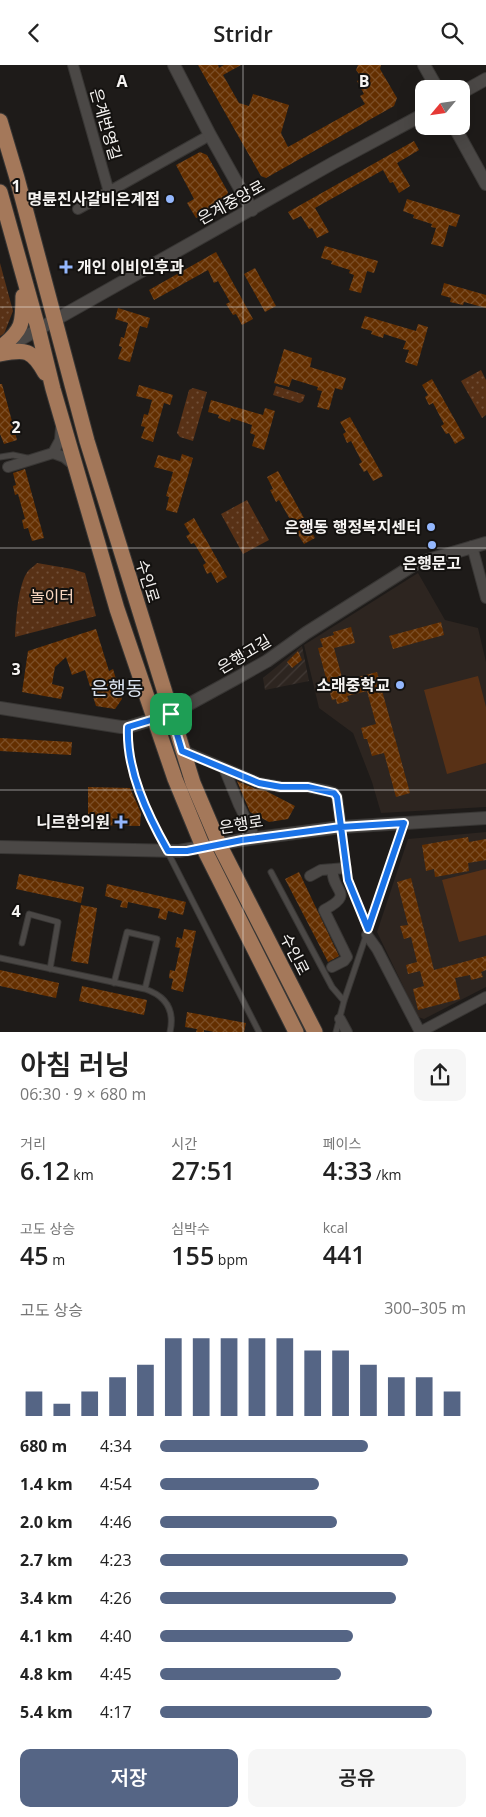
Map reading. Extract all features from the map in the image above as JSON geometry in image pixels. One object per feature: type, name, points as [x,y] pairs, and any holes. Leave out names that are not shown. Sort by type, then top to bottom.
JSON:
[{"type":"main road","name":"수인로","points":[[0,121],[20,187],[53,319],[87,441],[193,783],[219,844],[315,1032]]},
{"type":"main road","name":"수인로","points":[[0,192],[53,389],[117,609],[174,779],[204,847],[296,1032]]},
{"type":"main road","points":[[0,349],[15,335],[19,328],[24,311],[22,297],[25,285]]},
{"type":"main road","points":[[0,354],[21,351],[32,355],[38,361],[53,389]]},
{"type":"street","name":"은계번영길","points":[[72,65],[108,192]]},
{"type":"street","points":[[174,65],[252,210]]},
{"type":"street","points":[[424,65],[434,80]]},
{"type":"street","points":[[470,88],[486,79]]},
{"type":"street","name":"은계중앙로","points":[[0,349],[415,119]]},
{"type":"street","name":"은계번영길","points":[[78,209],[210,135]]},
{"type":"street","points":[[459,135],[486,184]]},
{"type":"street","points":[[53,453],[60,440],[62,421]]},
{"type":"street","points":[[8,467],[53,453],[64,457],[75,466]]},
{"type":"street","name":"은행고길","points":[[0,708],[128,727],[171,714],[267,661],[306,633],[415,564],[486,543]]},
{"type":"street","points":[[472,547],[486,599]]},
{"type":"street","points":[[182,751],[259,783],[270,786],[308,787],[334,793],[337,797],[341,827]]},
{"type":"street","points":[[224,768],[255,838]]},
{"type":"street","name":"은행로","points":[[0,847],[187,851],[255,838],[341,827],[486,818]]},
{"type":"street","points":[[310,876],[321,870],[346,868]]},
{"type":"street","points":[[328,970],[344,961],[347,957],[324,910],[336,904],[340,896],[340,890],[332,877],[333,869]]},
{"type":"street","points":[[368,932],[415,1030],[420,1032],[486,997]]},
{"type":"street","points":[[340,1019],[347,1032]]},
{"type":"lane","points":[[0,457],[9,455],[33,458]]},
{"type":"lane","points":[[128,727],[128,747],[136,781],[157,831],[260,1032]]},
{"type":"lane","points":[[336,1032],[344,1001],[404,823]]},
{"type":"lane","points":[[341,827],[346,868],[353,894],[368,932]]},
{"type":"lane","points":[[271,872],[328,970],[332,987],[344,1001]]},
{"type":"lane","points":[[22,943],[29,914],[58,921],[50,969]]},
{"type":"lane","points":[[114,983],[127,931],[157,939],[145,989]]},
{"type":"lane","points":[[0,959],[157,993],[165,1001],[172,1022],[170,1032]]},
{"type":"shaded area","name":"소래중학교","points":[[418,573],[445,620],[478,628],[486,662],[486,807],[381,813],[372,782],[353,733],[319,708],[304,645]]},
{"type":"shaded area","points":[[302,646],[309,681],[265,690],[263,678]]},
{"type":"shaded area","points":[[486,832],[486,987],[424,1019],[418,1017],[377,932],[408,839]]},
{"type":"green space","points":[[0,263],[13,311],[4,334],[0,336]]},
{"type":"green space","points":[[481,370],[486,380],[486,415],[482,418],[461,381]]},
{"type":"green space","points":[[276,386],[305,395],[303,401],[300,403],[273,395]]},
{"type":"green space","points":[[193,388],[207,392],[193,441],[180,437],[177,433],[189,390]]},
{"type":"green space","points":[[247,500],[269,540],[243,554],[221,514]]},
{"type":"green space","name":"놀이터","points":[[37,563],[85,573],[96,616],[15,637],[22,584],[28,571]]},
{"type":"green space","points":[[478,676],[486,707],[486,763],[447,774],[424,690]]},
{"type":"green space","points":[[486,869],[486,935],[459,942],[442,880]]},
{"type":"building","points":[[198,65],[218,65],[219,68],[224,65],[241,65],[223,75],[239,103],[249,106],[253,94],[289,105],[281,133],[288,147],[365,104],[360,96],[364,94],[357,81],[362,78],[356,70],[358,65],[381,65],[380,69],[397,98],[394,106],[266,178],[261,176]]},
{"type":"building","points":[[414,141],[419,150],[397,163],[410,186],[399,193],[393,182],[390,183],[383,170],[315,208],[329,232],[317,238],[312,228],[309,229],[301,216],[293,220],[288,212]]},
{"type":"building","points":[[200,152],[207,155],[228,192],[224,202],[196,218],[187,203],[194,199],[176,165]]},
{"type":"building","points":[[407,199],[460,215],[456,227],[449,225],[443,247],[431,244],[436,228],[431,227],[432,224],[413,218],[414,215],[403,211]]},
{"type":"building","points":[[325,246],[378,261],[374,273],[367,271],[361,293],[349,290],[354,275],[349,273],[350,270],[331,264],[332,261],[321,258]]},
{"type":"building","points":[[216,252],[253,319],[242,325],[236,314],[233,315],[226,304],[230,302],[218,281],[214,283],[208,270],[154,300],[149,290]]},
{"type":"building","points":[[255,268],[276,306],[265,312],[244,274]]},
{"type":"building","points":[[444,283],[486,295],[486,308],[464,302],[463,305],[450,302],[451,298],[441,295]]},
{"type":"building","points":[[118,308],[150,318],[147,328],[140,326],[130,362],[118,359],[122,347],[119,346],[121,337],[124,338],[128,323],[115,319]]},
{"type":"building","points":[[365,316],[416,331],[418,324],[428,327],[417,366],[405,362],[409,350],[403,349],[406,341],[384,334],[383,338],[371,334],[372,331],[361,328]]},
{"type":"building","points":[[284,349],[312,358],[310,367],[346,378],[342,390],[335,388],[329,410],[317,407],[322,391],[317,390],[318,387],[292,379],[289,387],[274,383]]},
{"type":"building","points":[[432,379],[465,438],[455,444],[449,433],[446,434],[441,426],[444,424],[433,403],[429,405],[425,397],[428,395],[422,385]]},
{"type":"building","points":[[0,384],[2,384],[17,440],[4,444],[0,434]]},
{"type":"building","points":[[139,385],[173,395],[170,405],[164,403],[153,442],[141,438],[145,427],[141,426],[144,414],[148,415],[152,400],[136,396]]},
{"type":"building","points":[[211,400],[263,415],[265,408],[275,411],[264,450],[252,446],[255,435],[250,433],[252,425],[231,418],[230,422],[218,418],[219,415],[208,412]]},
{"type":"building","points":[[350,417],[383,476],[373,481],[367,470],[364,472],[359,464],[362,462],[351,441],[347,443],[343,434],[346,432],[340,422]]},
{"type":"building","points":[[182,454],[193,458],[177,513],[166,510],[169,497],[166,496],[173,472],[154,467],[158,455],[180,461]]},
{"type":"building","points":[[25,469],[44,538],[32,541],[28,528],[24,529],[22,520],[25,519],[18,494],[15,495],[13,486],[16,485],[13,473]]},
{"type":"building","points":[[278,471],[315,538],[304,544],[297,533],[294,535],[288,523],[291,521],[279,500],[276,502],[270,490],[273,489],[267,477]]},
{"type":"building","points":[[194,518],[227,577],[217,583],[211,572],[207,574],[203,565],[206,563],[194,543],[191,544],[186,536],[190,534],[184,524]]},
{"type":"building","points":[[441,622],[444,635],[393,649],[389,636]]},
{"type":"building","points":[[351,627],[355,643],[334,648],[343,681],[377,672],[410,793],[396,797],[384,753],[372,756],[367,739],[364,739],[361,728],[376,724],[367,691],[347,696],[349,701],[337,704],[336,699],[332,700],[318,648],[323,647],[320,639],[334,635],[333,632]]},
{"type":"building","points":[[96,629],[109,671],[113,669],[122,699],[115,709],[96,706],[85,670],[72,675],[66,657],[55,667],[52,684],[64,687],[61,699],[22,692],[28,651]]},
{"type":"building","points":[[298,651],[302,660],[292,668],[287,662]]},
{"type":"building","points":[[0,738],[72,742],[71,755],[0,751]]},
{"type":"building","points":[[237,781],[266,791],[295,806],[288,819],[269,822],[250,812]]},
{"type":"building","points":[[88,787],[130,788],[141,813],[140,826],[88,825]]},
{"type":"building","points":[[468,837],[469,842],[486,839],[486,860],[468,863],[469,871],[435,877],[434,869],[426,871],[422,845]]},
{"type":"building","points":[[299,872],[339,956],[328,962],[285,879]]},
{"type":"building","points":[[19,874],[84,887],[81,903],[16,889]]},
{"type":"building","points":[[411,878],[434,970],[486,956],[486,970],[481,972],[483,977],[471,980],[470,975],[455,978],[460,999],[418,1010],[413,989],[424,986],[420,971],[408,974],[406,965],[417,962],[411,937],[404,939],[400,926],[408,925],[397,882]]},
{"type":"building","points":[[107,884],[186,902],[183,915],[168,911],[166,920],[158,918],[160,909],[128,902],[127,908],[120,907],[122,901],[105,896]]},
{"type":"building","points":[[81,905],[97,908],[88,964],[71,961]]},
{"type":"building","points":[[184,929],[196,931],[183,992],[171,989],[173,979],[169,978],[170,970],[175,971],[180,948],[175,947],[177,937],[182,939]]},
{"type":"building","points":[[0,970],[59,983],[56,998],[0,986]]},
{"type":"building","points":[[82,986],[147,1000],[144,1015],[79,1001]]},
{"type":"building","points":[[187,1012],[246,1023],[244,1032],[204,1030],[204,1032],[196,1032],[197,1029],[185,1027]]},
{"type":"place","name":"명륜진사갈비은계점","points":[[170,199]]},
{"type":"place","name":"개인 이비인후과","points":[[66,267]]},
{"type":"place","name":"은행동 행정복지센터","points":[[431,527]]},
{"type":"place","name":"은행문고","points":[[432,545]]},
{"type":"place","name":"소래중학교","points":[[400,685]]},
{"type":"place","name":"니르한의원","points":[[121,822]]},
{"type":"district","name":"은행동","points":[[117,688]]},
{"type":"route","points":[[171,714],[128,727],[128,747],[136,781],[157,831],[168,851],[187,851],[242,840],[341,827],[348,880],[368,929],[404,823],[341,827],[337,797],[334,793],[308,787],[281,787],[259,783],[182,751],[171,714]]}]
